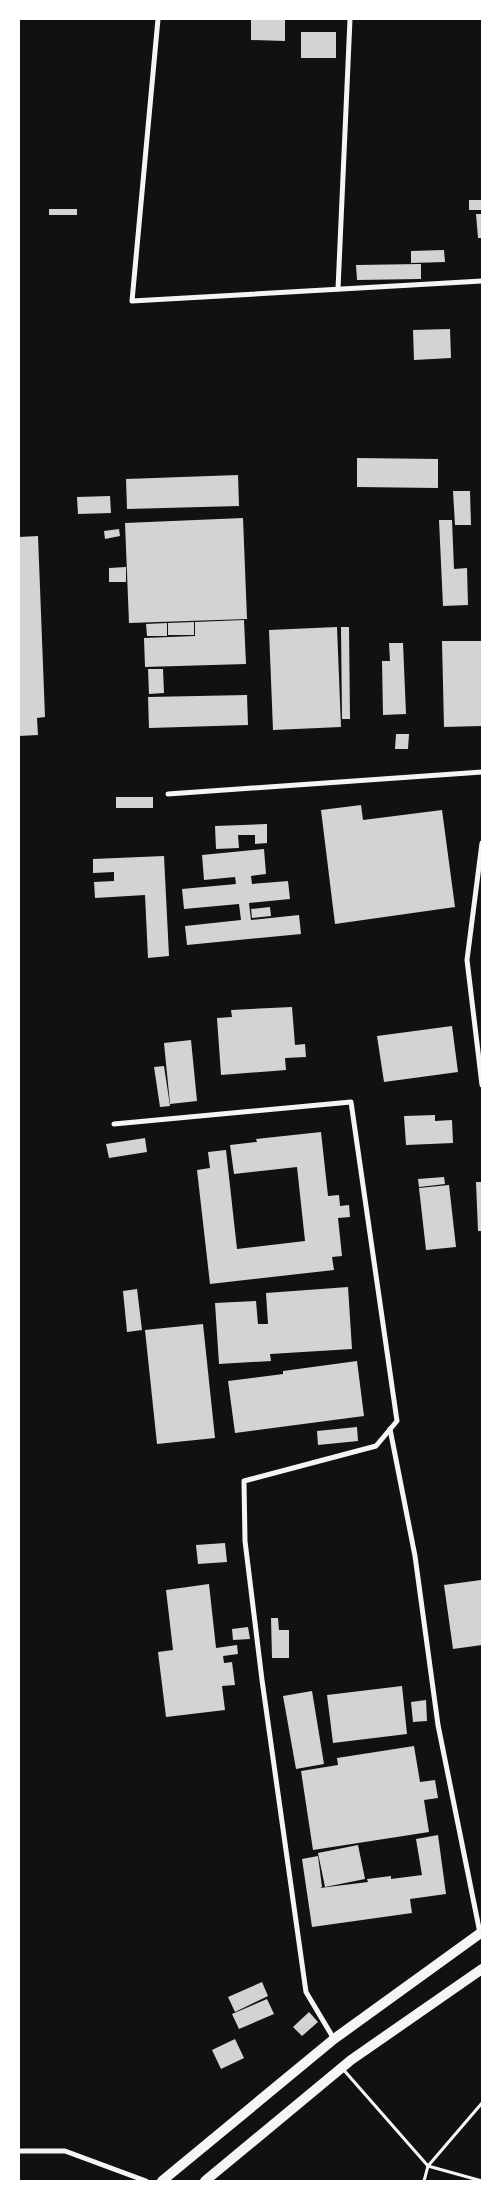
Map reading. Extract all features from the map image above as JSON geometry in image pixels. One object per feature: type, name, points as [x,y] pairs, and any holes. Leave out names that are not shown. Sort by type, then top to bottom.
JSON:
[{"type":"main road","points":[[162,2181],[334,2039],[481,1932]]},
{"type":"main road","points":[[205,2181],[342,2068],[482,1969]]},
{"type":"street","points":[[158,19],[132,300],[482,281]]},
{"type":"street","points":[[338,289],[350,19]]},
{"type":"street","points":[[168,794],[482,772]]},
{"type":"street","points":[[482,843],[467,960],[482,1085]]},
{"type":"street","points":[[114,1124],[350,1102],[397,1421],[376,1446],[244,1481],[246,1541],[252,1596],[306,1992],[334,2039]]},
{"type":"street","points":[[390,1429],[415,1556],[438,1725],[481,1932]]},
{"type":"street","points":[[19,2151],[65,2151],[146,2181]]},
{"type":"lane","points":[[342,2068],[428,2166],[482,2181]]},
{"type":"lane","points":[[424,2181],[428,2166],[482,2103]]},
{"type":"building","points":[[251,19],[285,19],[285,41],[251,40]]},
{"type":"building","points":[[301,32],[336,32],[336,58],[301,58]]},
{"type":"building","points":[[469,200],[482,200],[482,210],[469,210]]},
{"type":"building","points":[[49,209],[77,209],[77,215],[49,215]]},
{"type":"building","points":[[476,214],[482,214],[482,238],[478,238]]},
{"type":"building","points":[[444,250],[445,262],[411,263],[411,251]]},
{"type":"building","points":[[421,264],[421,279],[357,280],[356,265]]},
{"type":"building","points":[[450,329],[451,358],[414,360],[413,330]]},
{"type":"building","points":[[357,458],[438,459],[438,488],[357,487]]},
{"type":"building","points":[[238,475],[239,506],[127,509],[126,479]]},
{"type":"building","points":[[453,491],[470,491],[471,525],[455,525]]},
{"type":"building","points":[[110,496],[111,513],[78,514],[77,497]]},
{"type":"building","points":[[243,518],[247,619],[129,623],[125,523]]},
{"type":"building","points":[[439,520],[452,520],[454,569],[467,568],[468,605],[443,606]]},
{"type":"building","points":[[119,529],[120,536],[105,539],[104,531]]},
{"type":"building","points":[[38,536],[45,717],[37,718],[38,735],[19,736],[19,537]]},
{"type":"building","points":[[126,567],[126,582],[109,582],[109,568]]},
{"type":"building","points":[[244,620],[246,664],[145,667],[144,638],[195,636],[195,622]]},
{"type":"building","points":[[194,622],[194,635],[168,635],[168,623]]},
{"type":"building","points":[[167,623],[167,636],[147,636],[146,624]]},
{"type":"building","points":[[337,627],[341,727],[273,730],[269,630]]},
{"type":"building","points":[[341,627],[349,627],[350,719],[342,719]]},
{"type":"building","points":[[442,641],[482,641],[482,726],[444,727]]},
{"type":"building","points":[[389,643],[403,643],[406,714],[383,715],[382,661],[390,661]]},
{"type":"building","points":[[148,669],[163,669],[164,693],[149,694]]},
{"type":"building","points":[[247,695],[248,725],[149,728],[148,697]]},
{"type":"building","points":[[396,734],[409,734],[408,749],[395,749]]},
{"type":"building","points":[[116,797],[153,797],[153,808],[116,808]]},
{"type":"building","points":[[361,805],[363,820],[442,810],[455,907],[335,924],[321,810]]},
{"type":"building","points":[[267,824],[267,843],[255,844],[255,835],[238,835],[239,848],[216,849],[215,826]]},
{"type":"building","points":[[264,849],[266,874],[251,876],[252,884],[288,881],[290,899],[249,903],[251,920],[299,915],[301,934],[187,945],[185,926],[241,920],[239,904],[184,909],[182,889],[236,884],[235,877],[204,880],[202,855]]},
{"type":"building","points":[[164,856],[169,956],[148,958],[145,895],[95,898],[94,882],[114,881],[114,872],[93,873],[93,859]]},
{"type":"building","points":[[270,907],[271,916],[252,918],[251,909]]},
{"type":"building","points":[[292,1007],[295,1045],[305,1044],[306,1057],[285,1058],[286,1070],[221,1075],[217,1018],[232,1017],[231,1010]]},
{"type":"building","points":[[452,1026],[458,1072],[384,1082],[377,1036]]},
{"type":"building","points":[[191,1040],[197,1101],[170,1104],[164,1043]]},
{"type":"building","points":[[164,1066],[170,1106],[160,1107],[154,1067]]},
{"type":"building","points":[[435,1115],[435,1121],[452,1120],[453,1143],[406,1145],[404,1116]]},
{"type":"building","points":[[321,1132],[328,1196],[339,1195],[340,1206],[349,1205],[350,1217],[338,1218],[342,1256],[332,1257],[334,1270],[210,1284],[197,1170],[210,1168],[208,1152],[226,1150],[237,1249],[305,1241],[297,1167],[234,1174],[230,1145],[257,1142],[256,1139]]},
{"type":"building","points":[[145,1138],[147,1152],[109,1158],[106,1144]]},
{"type":"building","points":[[444,1177],[445,1184],[419,1187],[418,1179]]},
{"type":"building","points":[[476,1182],[482,1182],[482,1231],[478,1231]]},
{"type":"building","points":[[449,1185],[456,1247],[426,1250],[419,1188]]},
{"type":"building","points":[[348,1287],[352,1349],[270,1354],[271,1361],[219,1364],[215,1303],[256,1301],[258,1324],[268,1324],[266,1293]]},
{"type":"building","points":[[137,1289],[142,1330],[127,1332],[123,1291]]},
{"type":"building","points":[[203,1324],[215,1438],[157,1444],[145,1330]]},
{"type":"building","points":[[357,1361],[364,1416],[235,1433],[228,1381],[283,1374],[283,1371]]},
{"type":"building","points":[[357,1427],[358,1441],[318,1445],[317,1431]]},
{"type":"building","points":[[225,1543],[227,1562],[198,1564],[196,1545]]},
{"type":"building","points":[[481,1580],[482,1645],[453,1649],[444,1585]]},
{"type":"building","points":[[209,1584],[216,1648],[237,1645],[238,1654],[223,1656],[224,1663],[232,1662],[235,1685],[222,1686],[225,1710],[166,1717],[158,1652],[173,1650],[166,1590]]},
{"type":"building","points":[[271,1618],[278,1618],[279,1630],[289,1630],[289,1658],[272,1658]]},
{"type":"building","points":[[248,1627],[250,1639],[233,1640],[232,1629]]},
{"type":"building","points":[[402,1686],[407,1734],[333,1743],[327,1695]]},
{"type":"building","points":[[312,1691],[324,1764],[296,1769],[283,1696]]},
{"type":"building","points":[[426,1700],[427,1721],[413,1722],[411,1702]]},
{"type":"building","points":[[414,1746],[420,1782],[435,1780],[438,1798],[424,1800],[429,1832],[313,1850],[301,1771],[338,1765],[337,1758]]},
{"type":"building","points":[[438,1835],[446,1894],[410,1899],[412,1913],[312,1927],[302,1859],[318,1856],[322,1887],[320,1888],[368,1882],[367,1879],[391,1876],[391,1879],[422,1875],[416,1839]]},
{"type":"building","points":[[358,1845],[365,1879],[325,1887],[318,1853]]},
{"type":"building","points":[[262,1982],[268,1996],[235,2012],[228,1997]]},
{"type":"building","points":[[267,1999],[274,2014],[239,2029],[232,2014]]},
{"type":"building","points":[[309,2012],[318,2022],[302,2036],[293,2027]]},
{"type":"building","points":[[235,2039],[244,2058],[221,2069],[212,2050]]}]
